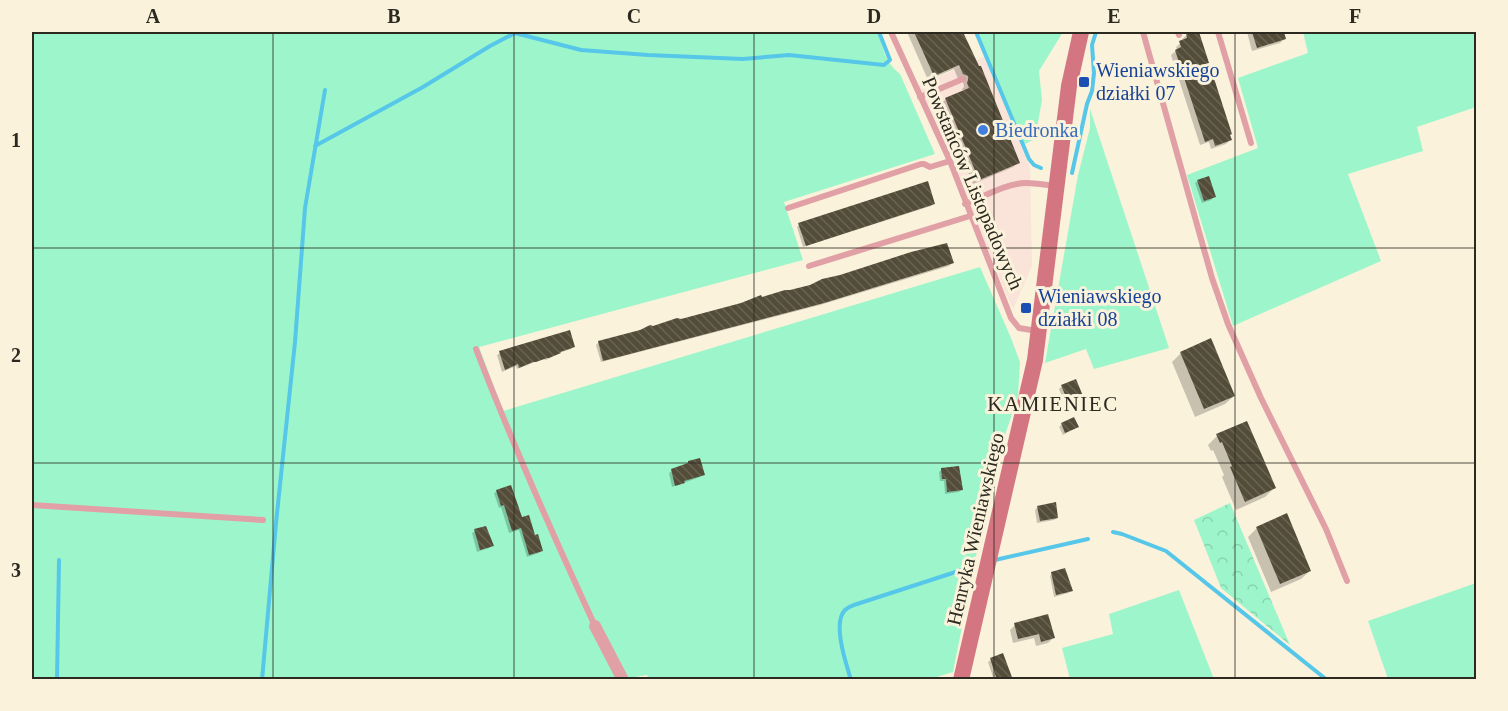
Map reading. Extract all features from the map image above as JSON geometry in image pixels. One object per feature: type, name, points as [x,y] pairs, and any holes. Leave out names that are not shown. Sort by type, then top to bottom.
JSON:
[{"type":"street","name":"Henryka Wieniawskiego","points":[[961,680],[1029,388],[1039,332],[1069,86],[1081,32]]},
{"type":"street","points":[[595,626],[623,680]]},
{"type":"lane","name":"Powstańców Listopadowych","points":[[891,32],[950,161],[1011,318],[1019,328],[1039,332]]},
{"type":"lane","points":[[1143,32],[1212,278],[1228,324],[1261,398],[1326,529],[1347,581]]},
{"type":"lane","points":[[1218,32],[1251,143]]},
{"type":"lane","points":[[920,96],[963,79]]},
{"type":"lane","points":[[788,208],[921,164],[930,167],[950,161]]},
{"type":"lane","points":[[965,204],[1018,184],[1056,186]]},
{"type":"lane","points":[[809,266],[970,216]]},
{"type":"lane","points":[[476,349],[526,472],[595,626]]},
{"type":"lane","points":[[32,505],[263,520]]},
{"type":"shaded area","points":[[984,57],[1030,168],[1032,266],[1013,309],[917,86]]},
{"type":"green space","points":[[32,32],[878,32],[885,55],[900,74],[935,154],[784,202],[803,260],[479,347],[503,411],[980,267],[1020,362],[1018,396],[1006,432],[980,536],[953,672],[927,680],[649,680],[647,675],[624,680],[32,679]]},
{"type":"green space","points":[[977,32],[1063,32],[1039,71],[1042,100],[1035,139],[1025,144]]},
{"type":"green space","points":[[1303,32],[1476,32],[1476,107],[1417,127],[1423,151],[1348,174],[1381,261],[1233,326],[1187,175],[1258,148],[1238,78],[1308,53]]},
{"type":"green space","points":[[1090,109],[1169,348],[1094,369],[1086,349],[1045,363],[1078,175],[1090,128]]},
{"type":"green space","points":[[1230,503],[1290,645],[1221,588],[1194,520]]},
{"type":"green space","points":[[1476,583],[1476,679],[1388,679],[1368,621]]},
{"type":"green space","points":[[1179,590],[1214,679],[1070,679],[1062,648],[1113,634],[1109,614]]},
{"type":"building","name":"Biedronka","points":[[914,32],[963,32],[981,66],[1020,163],[979,180],[945,98],[969,88],[968,76],[963,74],[959,65],[934,76]]},
{"type":"building","points":[[1199,32],[1232,134],[1230,135],[1232,140],[1215,146],[1213,139],[1205,142],[1175,50],[1181,47],[1179,41],[1187,38],[1186,33]]},
{"type":"building","points":[[1252,32],[1284,32],[1286,39],[1257,48]]},
{"type":"building","points":[[1209,176],[1216,197],[1204,201],[1197,180]]},
{"type":"building","points":[[928,181],[935,204],[806,246],[798,223]]},
{"type":"building","points":[[947,243],[954,263],[824,303],[603,361],[598,341],[640,330],[650,325],[741,303],[761,295],[762,297],[810,285],[822,279]]},
{"type":"building","points":[[570,330],[575,347],[519,368],[518,364],[505,370],[499,351]]},
{"type":"building","points":[[1211,338],[1235,396],[1204,409],[1180,352]]},
{"type":"building","points":[[1076,379],[1083,396],[1068,402],[1061,385]]},
{"type":"building","points":[[1074,417],[1079,427],[1065,433],[1061,423]]},
{"type":"building","points":[[1247,421],[1276,488],[1245,502],[1222,442],[1220,443],[1216,434]]},
{"type":"building","points":[[700,458],[705,475],[675,486],[671,469]]},
{"type":"building","points":[[959,466],[963,490],[947,492],[946,479],[942,479],[941,468]]},
{"type":"building","points":[[511,485],[522,517],[529,515],[543,551],[529,555],[521,528],[512,531],[504,505],[501,506],[496,490]]},
{"type":"building","points":[[1056,502],[1058,518],[1040,521],[1037,506]]},
{"type":"building","points":[[1287,513],[1311,571],[1280,584],[1256,527]]},
{"type":"building","points":[[486,526],[494,546],[480,550],[474,529]]},
{"type":"building","points":[[1065,568],[1073,591],[1056,595],[1051,572]]},
{"type":"building","points":[[1048,614],[1055,638],[1041,642],[1039,634],[1018,639],[1014,623]]},
{"type":"building","points":[[1003,653],[1013,680],[997,680],[990,658]]},
{"type":"waterway","points":[[315,146],[515,33],[581,50],[743,59],[789,55],[884,65],[890,60],[879,32]]},
{"type":"waterway","points":[[976,32],[1029,159],[1041,168]]},
{"type":"waterway","points":[[1072,173],[1092,91],[1094,73],[1092,45],[1096,32]]},
{"type":"waterway","points":[[262,680],[295,342],[305,208],[325,90]]},
{"type":"waterway","points":[[1113,532],[1166,551],[1327,680]]},
{"type":"waterway","points":[[995,560],[1088,539]]},
{"type":"waterway","points":[[57,680],[59,560]]},
{"type":"waterway","points":[[851,680],[843,654],[840,633],[841,616],[848,607],[971,567]]},
{"type":"place","name":"Wieniawskiego działki 07","points":[[1084,82]]},
{"type":"place","name":"Biedronka","points":[[983,130]]},
{"type":"place","name":"Wieniawskiego działki 08","points":[[1026,308]]},
{"type":"district","name":"KAMIENIEC","points":[[1053,404]]}]
